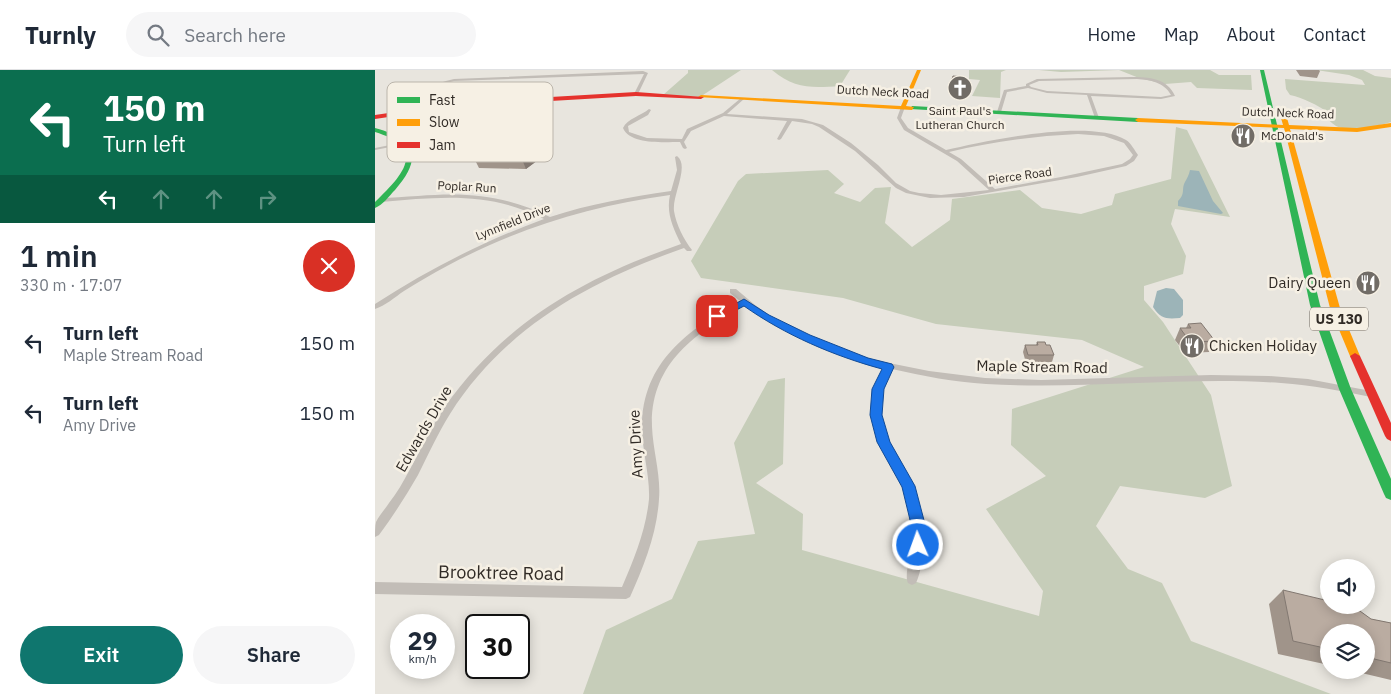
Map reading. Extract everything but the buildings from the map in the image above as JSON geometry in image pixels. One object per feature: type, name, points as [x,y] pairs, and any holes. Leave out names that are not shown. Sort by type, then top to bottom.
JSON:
[{"type":"main road","points":[[903,107],[919,70]]},
{"type":"main road","name":"US 130","points":[[1269,71],[1281,127],[1300,237],[1315,304],[1345,389],[1391,494]]},
{"type":"main road","name":"Dutch Neck Road","points":[[553,99],[636,94],[1281,127],[1357,130],[1390,126]]},
{"type":"main road","name":"US 130","points":[[1281,127],[1317,241],[1336,311],[1391,436]]},
{"type":"main road","points":[[375,130],[387,134]]},
{"type":"main road","points":[[378,203],[394,186],[409,162]]},
{"type":"street","points":[[445,82],[646,73],[636,94]]},
{"type":"street","points":[[1031,76],[1039,80]]},
{"type":"street","points":[[999,112],[1005,91],[1029,87],[1044,92],[1161,98],[1174,94],[1166,85],[1142,79],[1039,80],[1028,83],[1029,87]]},
{"type":"street","points":[[1089,94],[1097,118]]},
{"type":"street","points":[[685,148],[682,145],[683,140],[689,130],[724,115],[742,99]]},
{"type":"street","points":[[903,107],[899,118],[903,125],[965,164],[993,190]]},
{"type":"street","points":[[649,110],[646,114],[626,125],[627,133],[635,138],[648,140],[683,140]]},
{"type":"street","name":"Pierce Road","points":[[724,115],[750,119],[809,122],[821,126],[870,161],[892,184],[909,192],[944,197],[1059,180],[1123,165],[1133,160],[1136,155],[1129,145],[1113,137],[1072,132],[991,141],[944,152]]},
{"type":"street","points":[[779,139],[790,120]]},
{"type":"street","points":[[672,193],[681,166],[677,156]]},
{"type":"street","name":"Lynnfield Drive","points":[[375,307],[461,256],[548,219],[612,201],[672,193]]},
{"type":"street","name":"Edwards Drive","points":[[375,532],[408,484],[455,399],[476,373],[509,338],[536,316],[586,285],[632,263],[687,248],[672,218],[672,193]]},
{"type":"street","name":"Poplar Run","points":[[378,203],[442,196],[493,198],[525,206],[548,219]]},
{"type":"street","points":[[1300,237],[1317,241]]},
{"type":"street","name":"Maple Stream Road","points":[[733,291],[744,302],[766,317],[806,338],[865,361],[952,378],[1014,384],[1251,378],[1293,381],[1371,394]]},
{"type":"street","name":"Amy Drive","points":[[626,593],[644,548],[654,501],[654,480],[647,413],[654,384],[669,358],[688,338],[711,320],[744,302]]},
{"type":"street","points":[[889,367],[878,389],[876,415],[884,442],[901,470],[914,505],[918,524],[918,545],[912,579]]},
{"type":"street","name":"Brooktree Road","points":[[375,588],[626,593]]},
{"type":"green space","points":[[688,70],[741,70],[700,97],[663,95],[688,73]]},
{"type":"green space","points":[[772,70],[850,70],[840,86],[812,87],[788,81]]},
{"type":"green space","points":[[969,70],[1006,70],[1001,72],[1000,98],[972,96],[980,80],[969,79]]},
{"type":"green space","points":[[1039,70],[1119,70],[1061,72]]},
{"type":"green space","points":[[1119,70],[1210,70],[1219,75],[1251,75],[1252,90],[1197,88],[1191,82],[1165,84],[1139,78]]},
{"type":"green space","points":[[1316,70],[1363,70],[1375,76],[1391,78],[1391,122],[1364,128],[1341,128],[1334,125],[1321,113],[1329,113],[1305,100],[1290,95],[1286,89],[1285,79],[1365,85],[1362,80],[1349,75]]},
{"type":"green space","points":[[1176,127],[1187,130],[1230,217],[1175,209],[1171,224],[1186,256],[1183,274],[1144,286],[1144,300],[1163,322],[1211,395],[1232,486],[1205,498],[1120,486],[1096,526],[1128,569],[1162,583],[1191,641],[1331,694],[583,694],[606,630],[672,599],[698,541],[755,534],[734,443],[768,381],[785,378],[783,464],[756,483],[803,514],[802,550],[1039,616],[1043,591],[986,509],[1046,476],[1011,445],[1012,409],[1144,367],[1082,340],[936,324],[843,298],[701,278],[691,261],[738,181],[746,174],[828,170],[844,184],[834,193],[860,202],[875,188],[891,187],[885,223],[912,247],[950,220],[952,199],[1020,190],[1042,208],[1081,214],[1112,205],[1115,194],[1171,179]]},
{"type":"water","points":[[1190,170],[1199,171],[1213,201],[1223,213],[1178,206],[1178,201],[1182,196],[1184,184]]},
{"type":"water","points":[[1166,288],[1174,289],[1183,300],[1183,315],[1180,318],[1164,317],[1153,307],[1157,291]]},
{"type":"traffic: fast","points":[[1262,70],[1315,305],[1345,389],[1391,494]]},
{"type":"traffic: fast","points":[[912,108],[1138,120]]},
{"type":"traffic: fast","points":[[375,130],[387,134]]},
{"type":"traffic: fast","points":[[375,206],[395,186],[407,168],[408,162]]},
{"type":"traffic: slow","points":[[903,107],[919,70]]},
{"type":"traffic: slow","points":[[701,97],[912,108]]},
{"type":"traffic: slow","points":[[1282,111],[1335,308],[1355,356]]},
{"type":"traffic: slow","points":[[1138,120],[1357,130],[1391,125]]},
{"type":"traffic: jam","points":[[553,99],[636,94],[701,97]]},
{"type":"traffic: jam","points":[[375,117],[387,115]]},
{"type":"traffic: jam","points":[[1355,356],[1391,436]]},
{"type":"place","name":"Saint Paul's Lutheran Church","points":[[960,88]]},
{"type":"place","name":"McDonald's","points":[[1243,136]]},
{"type":"place","name":"Dairy Queen","points":[[1368,283]]},
{"type":"place","name":"Chicken Holiday","points":[[1192,346]]},
{"type":"route","points":[[717,316],[744,302],[766,317],[806,338],[865,361],[889,367],[878,389],[876,415],[884,442],[909,486],[918,524],[918,545]]}]
